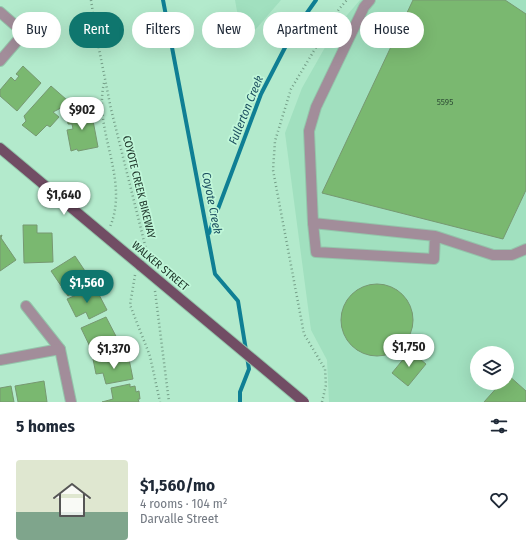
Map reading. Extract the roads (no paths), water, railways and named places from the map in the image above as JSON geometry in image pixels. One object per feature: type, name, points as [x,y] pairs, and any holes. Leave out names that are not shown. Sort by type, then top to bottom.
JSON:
[{"type":"main road","name":"WALKER STREET","points":[[0,148],[106,237],[143,264],[304,402]]},
{"type":"street","points":[[370,0],[364,7],[316,107],[309,131],[313,223],[316,252],[434,259],[435,236]]},
{"type":"street","points":[[0,12],[12,22]]},
{"type":"street","points":[[0,62],[12,48]]},
{"type":"street","points":[[313,223],[435,236],[493,255],[512,255],[526,249]]},
{"type":"street","points":[[26,306],[60,349],[71,402]]},
{"type":"street","points":[[0,360],[60,349]]},
{"type":"waterway","name":"Coyote Creek","points":[[163,0],[215,274],[238,301],[249,369],[240,392],[240,402]]},
{"type":"waterway","name":"Fullerton Creek","points":[[209,233],[261,94],[292,34],[316,0]]}]
